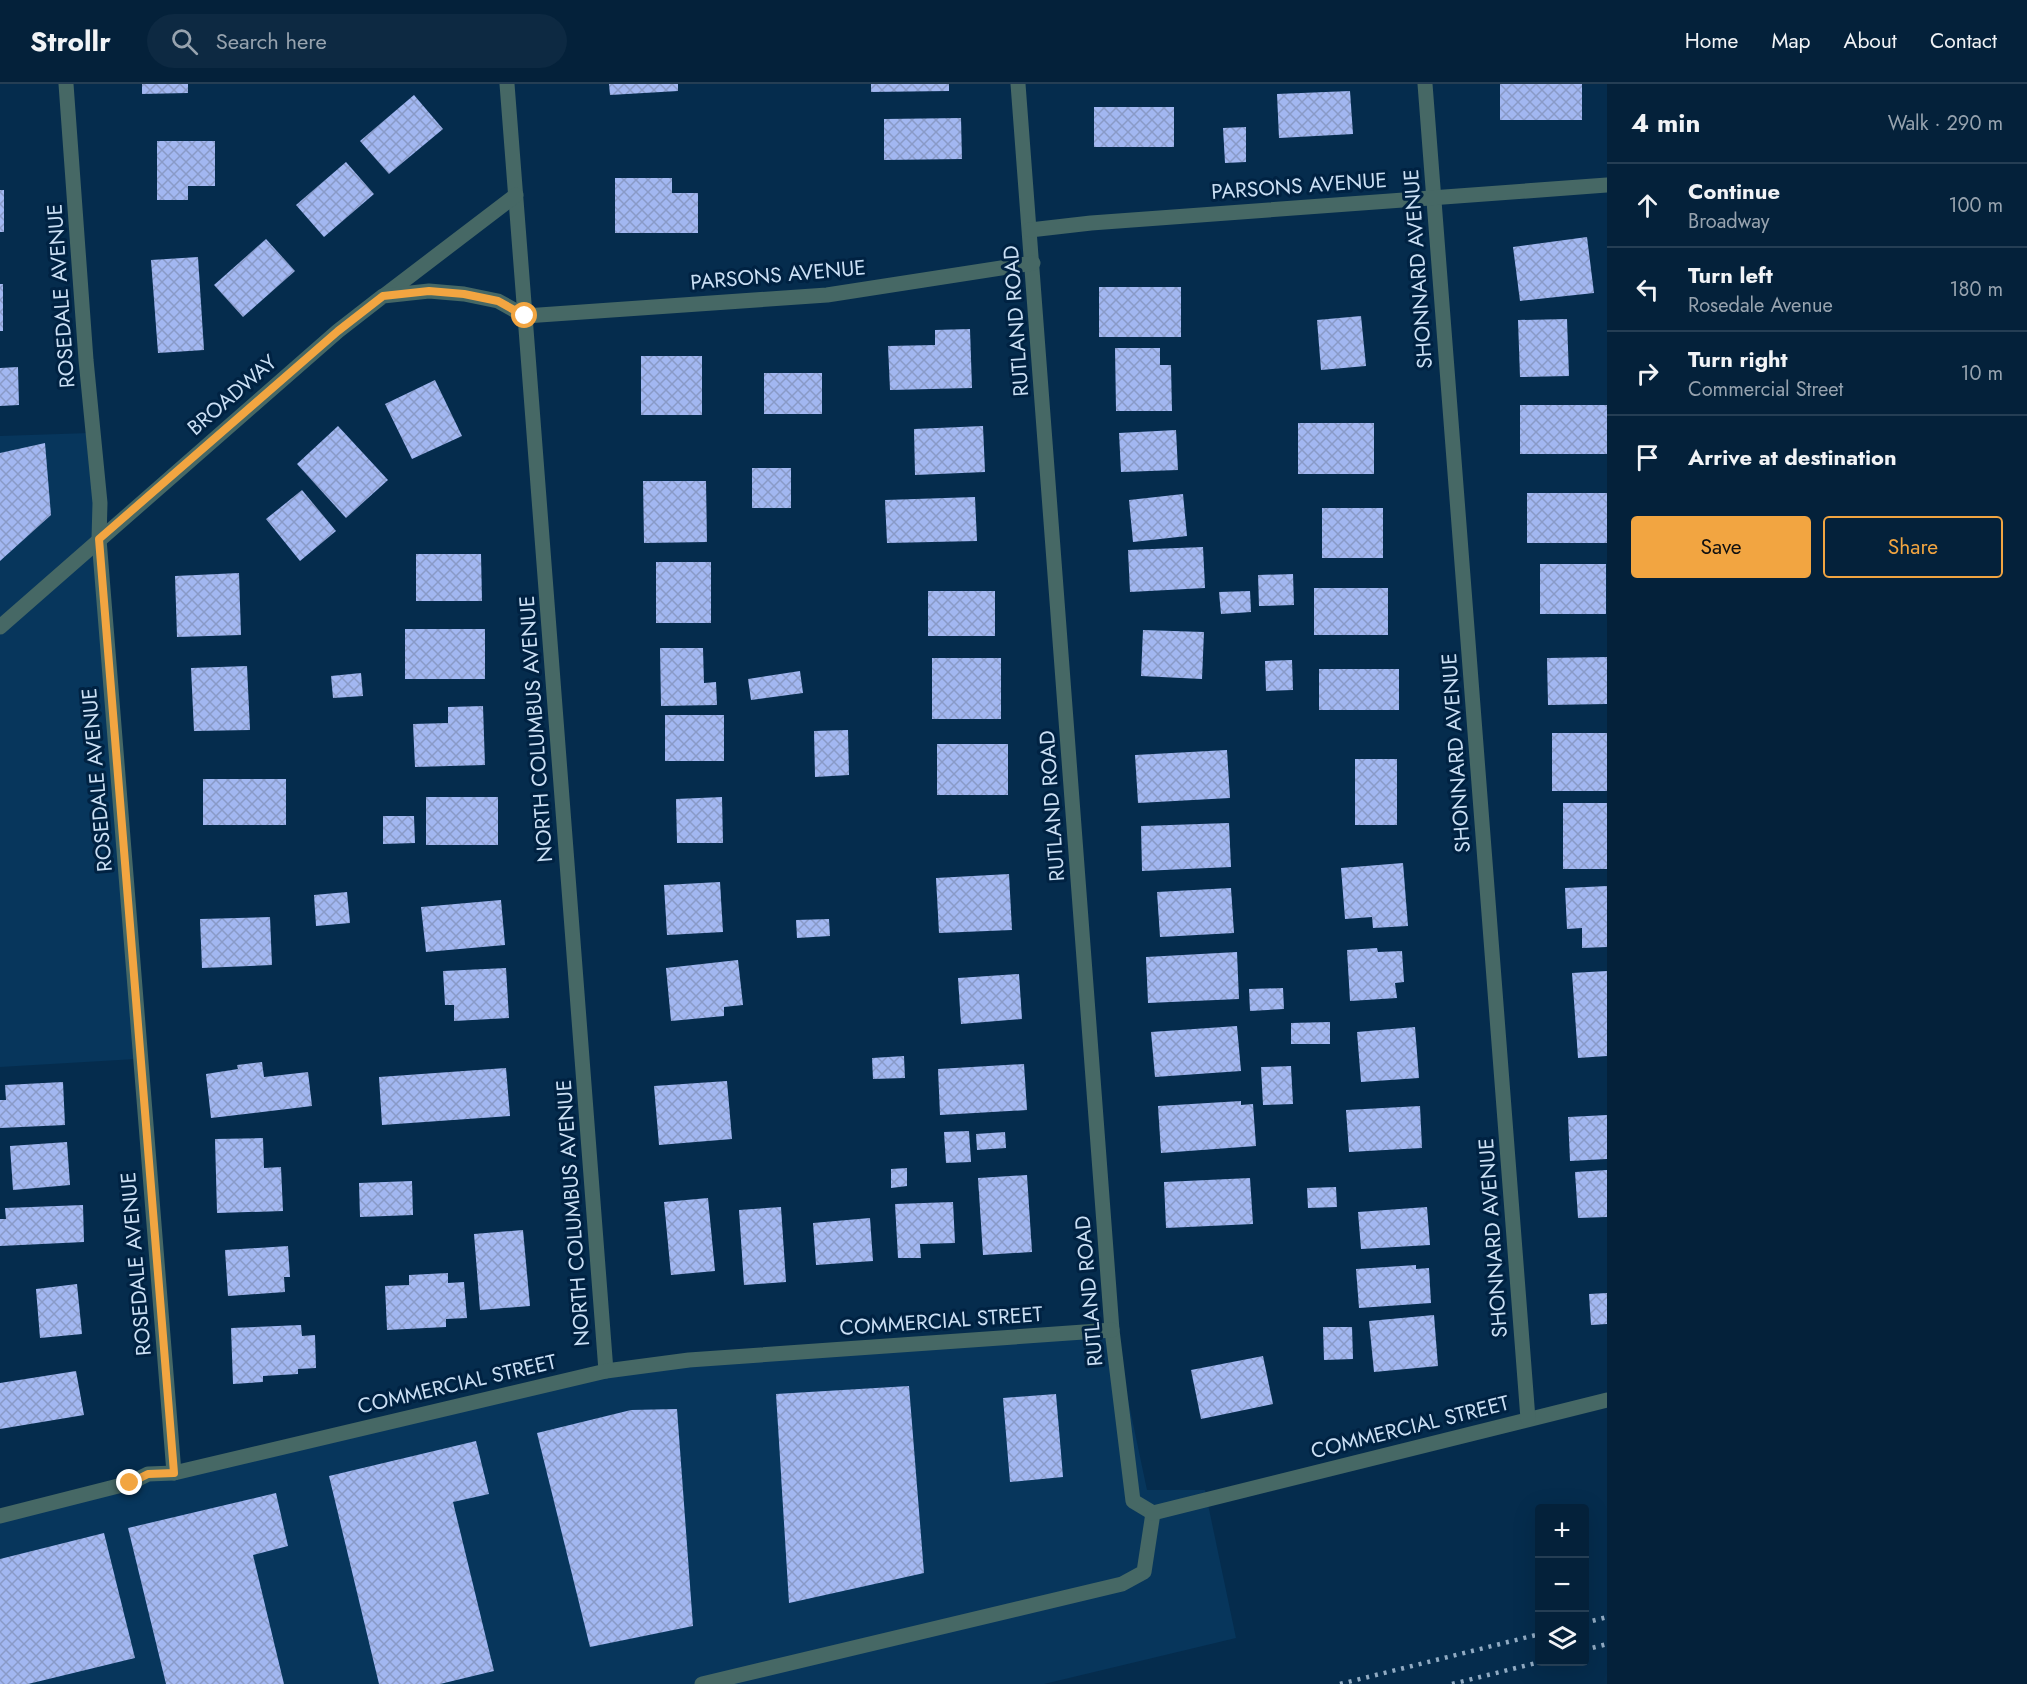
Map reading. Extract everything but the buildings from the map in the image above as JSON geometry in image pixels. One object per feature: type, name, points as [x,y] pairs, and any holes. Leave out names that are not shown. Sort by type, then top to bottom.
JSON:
[{"type":"street","name":"ROSEDALE AVENUE","points":[[66,84],[86,360],[100,503],[99,539],[174,1473]]},
{"type":"street","name":"NORTH COLUMBUS AVENUE","points":[[507,84],[606,1371]]},
{"type":"street","name":"RUTLAND ROAD","points":[[1018,84],[1112,1329],[1133,1501],[1153,1513]]},
{"type":"street","name":"SHONNARD AVENUE","points":[[1425,84],[1528,1419]]},
{"type":"street","name":"PARSONS AVENUE","points":[[1030,230],[1091,223],[1607,184]]},
{"type":"street","name":"BROADWAY","points":[[0,627],[338,331],[516,195]]},
{"type":"street","name":"PARSONS AVENUE","points":[[525,316],[827,295],[1033,263]]},
{"type":"street","points":[[383,296],[429,291],[464,294],[498,301],[525,316]]},
{"type":"street","name":"COMMERCIAL STREET","points":[[0,1516],[130,1483],[148,1474],[174,1473],[606,1371],[689,1360],[1112,1329]]},
{"type":"street","name":"COMMERCIAL STREET","points":[[1153,1513],[1607,1400]]},
{"type":"street","points":[[702,1684],[1122,1584],[1144,1572],[1153,1513]]},
{"type":"shaded area","points":[[90,433],[136,1059],[0,1067],[0,436]]},
{"type":"shaded area","points":[[1114,1333],[1147,1490],[1205,1490],[1236,1638],[1044,1684],[0,1684],[0,1510],[597,1369]]},
{"type":"railway","points":[[1589,1622],[1607,1617]]},
{"type":"railway","points":[[1340,1684],[1535,1635]]},
{"type":"railway","points":[[1589,1649],[1607,1644]]},
{"type":"railway","points":[[1452,1684],[1535,1663]]},
{"type":"route","points":[[130,1483],[148,1474],[174,1473],[99,539],[338,331],[383,296],[429,291],[464,294],[498,301],[525,316]]}]
